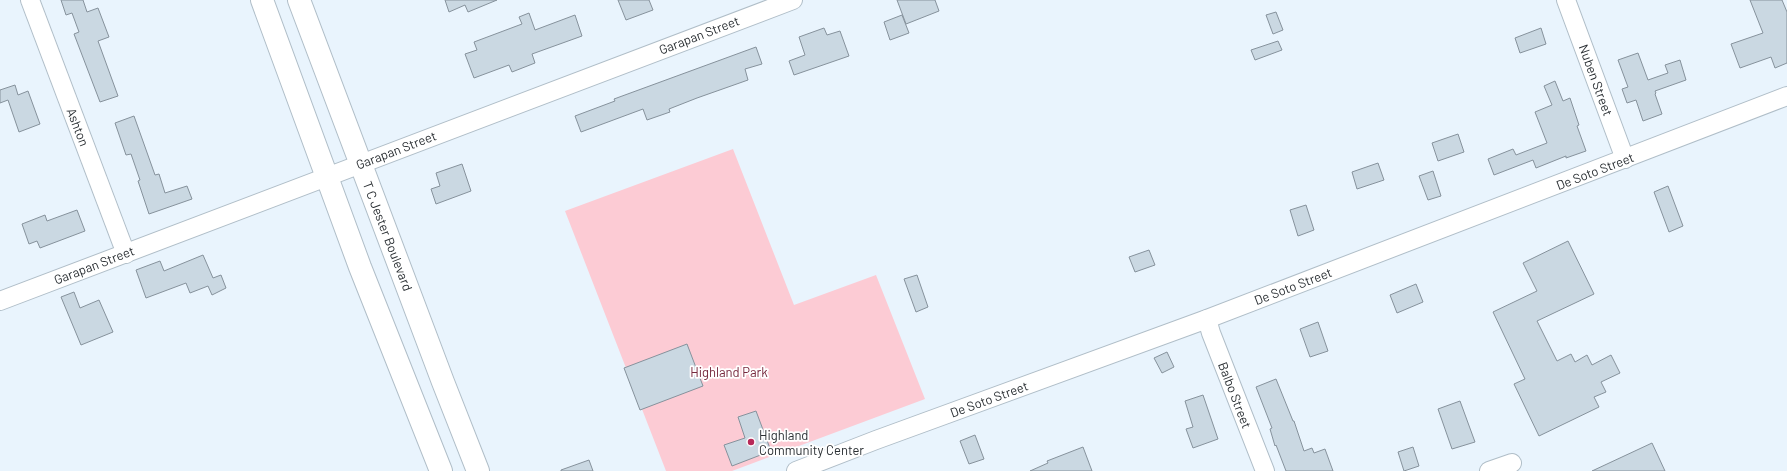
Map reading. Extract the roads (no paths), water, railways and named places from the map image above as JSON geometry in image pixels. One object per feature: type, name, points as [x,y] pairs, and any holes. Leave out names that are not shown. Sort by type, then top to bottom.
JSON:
[{"type":"main road","points":[[262,0],[326,177],[441,471]]},
{"type":"main road","name":"T C Jester Boulevard","points":[[299,0],[478,471]]},
{"type":"main road","points":[[410,393],[443,382]]},
{"type":"street","name":"Ashton","points":[[30,0],[126,254]]},
{"type":"street","name":"Garapan Street","points":[[0,301],[326,177],[771,4],[793,0]]},
{"type":"street","name":"Nuben Street","points":[[1566,0],[1625,159]]},
{"type":"street","name":"De Soto Street","points":[[796,471],[876,440],[1207,319],[1787,96]]},
{"type":"street","name":"Balbo Street","points":[[1207,319],[1211,333],[1265,471]]},
{"type":"street","points":[[1489,471],[1512,463]]},
{"type":"place","name":"Highland Community Center","points":[[751,442]]},
{"type":"park label","name":"Highland Park","points":[[729,372]]}]
